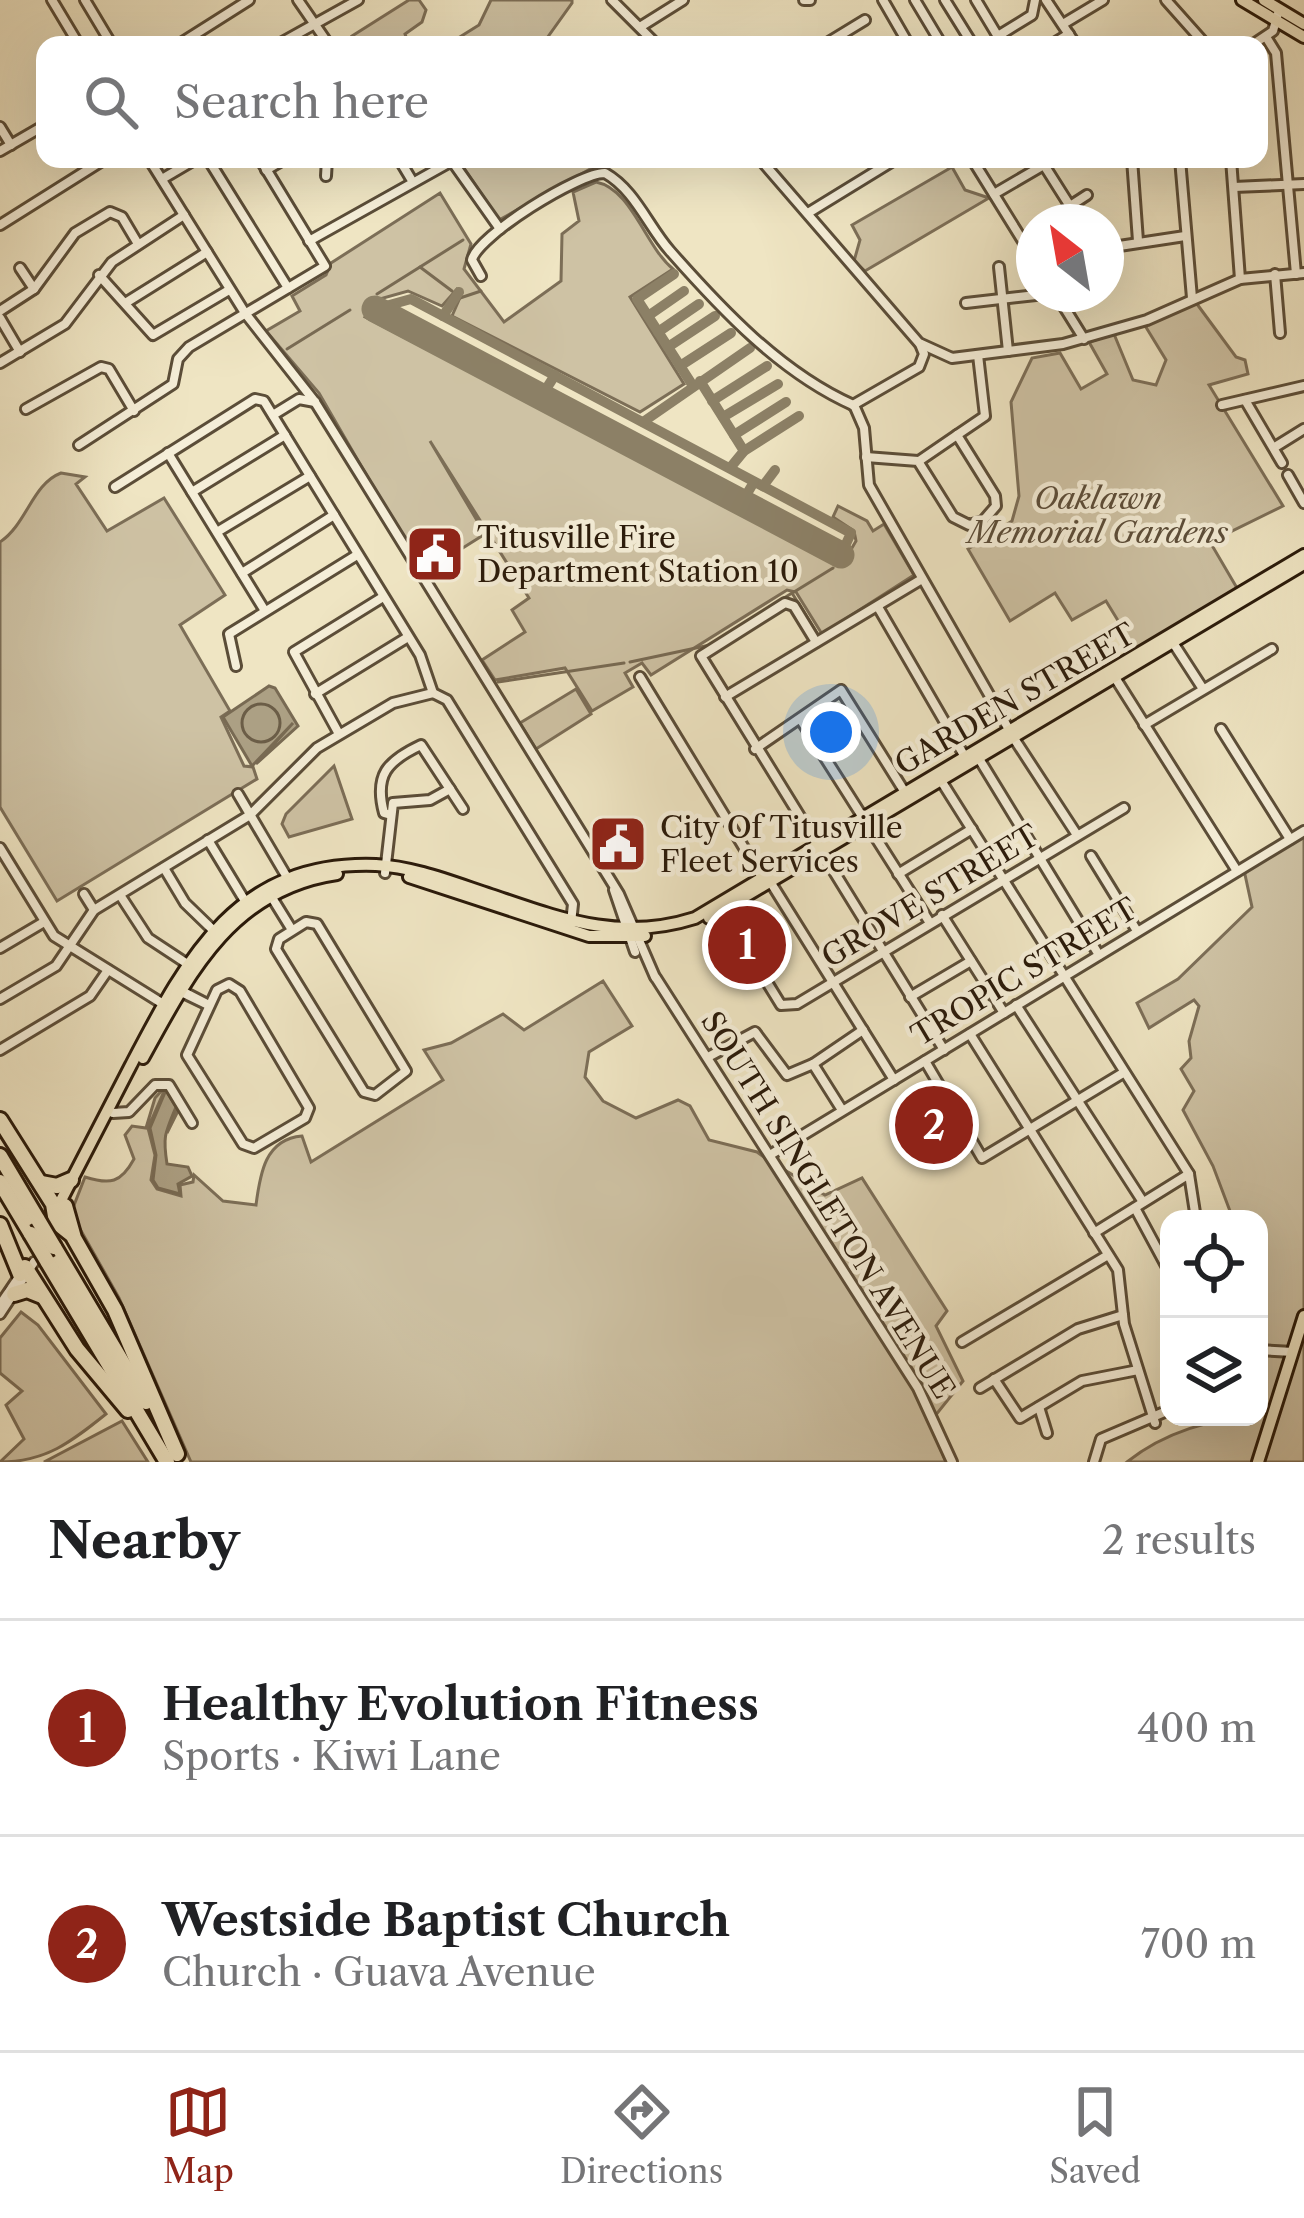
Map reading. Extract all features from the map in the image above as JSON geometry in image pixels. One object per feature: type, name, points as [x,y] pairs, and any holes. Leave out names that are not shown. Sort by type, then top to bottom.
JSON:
[{"type":"highway","points":[[0,1120],[40,1183],[49,1220],[34,1264],[42,1296],[77,1349],[158,1447],[175,1459]]},
{"type":"highway","points":[[0,1156],[49,1220]]},
{"type":"highway","points":[[40,1183],[57,1186],[71,1180]]},
{"type":"highway","points":[[0,1183],[74,1238],[115,1310],[175,1459]]},
{"type":"highway","points":[[4,1232],[34,1264],[175,1459]]},
{"type":"highway","points":[[34,1264],[158,1447]]},
{"type":"highway","points":[[14,1294],[27,1290],[42,1296]]},
{"type":"main road","points":[[1242,0],[1304,24]]},
{"type":"main road","points":[[1264,0],[1304,37]]},
{"type":"main road","name":"GARDEN STREET","points":[[1274,578],[1304,555]]},
{"type":"main road","name":"GARDEN STREET","points":[[34,1264],[49,1220],[113,1113],[189,965],[216,933],[268,892],[320,869],[385,870],[501,903],[589,936],[631,934],[695,918],[767,881],[1012,732],[1304,564]]},
{"type":"main road","name":"GARDEN STREET","points":[[385,870],[482,901],[631,934]]},
{"type":"main road","name":"GARDEN STREET","points":[[49,1220],[166,1006]]},
{"type":"main road","points":[[1258,1462],[1304,1316]]},
{"type":"street","points":[[52,0],[74,36]]},
{"type":"street","points":[[85,0],[107,36]]},
{"type":"street","points":[[298,0],[321,36]]},
{"type":"street","points":[[295,36],[358,0]]},
{"type":"street","points":[[612,0],[648,36]]},
{"type":"street","points":[[640,27],[683,0]]},
{"type":"street","points":[[883,0],[904,36]]},
{"type":"street","points":[[915,0],[937,36]]},
{"type":"street","points":[[945,0],[967,36]]},
{"type":"street","points":[[995,0],[978,4],[998,36]]},
{"type":"street","points":[[1007,36],[1032,15],[1035,0]]},
{"type":"street","points":[[1046,0],[1069,34],[1066,36]]},
{"type":"street","points":[[1063,24],[1103,0]]},
{"type":"street","points":[[1166,0],[1198,36]]},
{"type":"street","points":[[192,36],[243,2]]},
{"type":"street","points":[[1267,36],[1278,15]]},
{"type":"street","points":[[839,36],[865,20]]},
{"type":"street","points":[[854,405],[919,367],[1084,339],[1147,320],[1240,279],[1300,273],[1276,53],[1268,41]]},
{"type":"street","points":[[0,127],[11,145]]},
{"type":"street","points":[[0,151],[36,130]]},
{"type":"street","points":[[0,224],[91,168]]},
{"type":"street","name":"SOUTH SINGLETON AVENUE","points":[[154,168],[244,314],[315,402],[614,890],[655,977],[918,1388],[952,1462]]},
{"type":"street","points":[[162,179],[181,168]]},
{"type":"street","points":[[214,168],[288,288]]},
{"type":"street","points":[[79,445],[173,384],[178,359],[188,347],[325,266],[266,170],[269,168]]},
{"type":"street","points":[[326,168],[326,176]]},
{"type":"street","points":[[404,168],[411,179]]},
{"type":"street","points":[[309,241],[432,168]]},
{"type":"street","points":[[462,168],[500,229]]},
{"type":"street","points":[[768,168],[920,343],[924,354],[919,367]]},
{"type":"street","points":[[808,213],[881,168]]},
{"type":"street","points":[[977,168],[1016,231]]},
{"type":"street","points":[[993,195],[1037,168]]},
{"type":"street","points":[[1052,168],[1069,204]]},
{"type":"street","points":[[1133,168],[1138,241]]},
{"type":"street","points":[[1181,168],[1192,298]]},
{"type":"street","points":[[1232,168],[1240,279]]},
{"type":"street","points":[[482,276],[472,260],[475,248],[500,229],[580,178],[605,173],[623,186],[668,249],[791,373],[854,405],[863,428],[868,484],[1077,835]]},
{"type":"street","points":[[1234,187],[1304,184]]},
{"type":"street","points":[[1073,204],[1087,195]]},
{"type":"street","points":[[20,352],[0,315],[34,289],[75,233],[110,212],[122,217],[138,244]]},
{"type":"street","points":[[0,363],[65,324],[99,275],[184,215]]},
{"type":"street","points":[[1124,244],[1186,236]]},
{"type":"street","points":[[127,302],[207,252]]},
{"type":"street","points":[[999,267],[1008,351]]},
{"type":"street","points":[[20,268],[34,289]]},
{"type":"street","points":[[1275,274],[1280,333]]},
{"type":"street","points":[[99,275],[153,335],[229,290]]},
{"type":"street","points":[[965,303],[1016,298]]},
{"type":"street","points":[[1067,312],[1084,339]]},
{"type":"street","points":[[920,343],[952,358]]},
{"type":"street","points":[[866,457],[919,461],[985,416],[978,356]]},
{"type":"street","points":[[26,409],[101,367],[109,369],[134,411]]},
{"type":"street","points":[[273,415],[299,399],[303,386]]},
{"type":"street","points":[[1222,405],[1304,386]]},
{"type":"street","points":[[115,487],[255,399],[264,400],[408,637],[433,693]]},
{"type":"street","points":[[299,399],[315,402]]},
{"type":"street","points":[[1245,400],[1282,463]]},
{"type":"street","points":[[1274,447],[1304,429]]},
{"type":"street","points":[[192,492],[285,435]]},
{"type":"street","points":[[919,461],[953,517],[969,525],[982,521],[996,506],[995,496],[957,435]]},
{"type":"street","points":[[168,453],[266,611]]},
{"type":"street","points":[[1288,475],[1304,503]]},
{"type":"street","points":[[217,532],[310,476]]},
{"type":"street","points":[[242,573],[334,515]]},
{"type":"street","points":[[236,666],[229,634],[357,555]]},
{"type":"street","points":[[725,697],[922,579]]},
{"type":"street","points":[[339,734],[294,652],[383,597]]},
{"type":"street","points":[[816,642],[790,602],[701,656],[816,851],[944,1050]]},
{"type":"street","points":[[878,607],[971,757],[1042,856],[1099,955]]},
{"type":"street","points":[[315,694],[408,637]]},
{"type":"street","points":[[1172,640],[1203,689]]},
{"type":"street","points":[[1144,725],[1272,649]]},
{"type":"street","points":[[1112,674],[1237,872]]},
{"type":"street","points":[[640,677],[894,1080]]},
{"type":"street","points":[[755,749],[841,690],[907,795]]},
{"type":"street","points":[[0,999],[56,967],[94,910],[250,815],[317,748],[393,703],[433,693],[448,700],[573,904],[571,922]]},
{"type":"street","points":[[801,720],[930,923]]},
{"type":"street","points":[[1221,729],[1290,839]]},
{"type":"street","points":[[391,815],[382,806],[380,776],[418,746],[463,809]]},
{"type":"street","points":[[938,777],[1189,1174],[1195,1210]]},
{"type":"street","points":[[385,870],[393,802],[430,800],[450,789]]},
{"type":"street","points":[[238,794],[290,883]]},
{"type":"street","name":"GROVE STREET","points":[[757,966],[781,1005],[797,1004],[1124,808]]},
{"type":"street","points":[[898,874],[972,829]]},
{"type":"street","name":"TROPIC STREET","points":[[770,1155],[1304,831]]},
{"type":"street","points":[[208,840],[248,905]]},
{"type":"street","points":[[0,848],[44,922],[70,946],[166,1006]]},
{"type":"street","points":[[1091,856],[1137,932]]},
{"type":"street","points":[[164,868],[185,902],[216,933]]},
{"type":"street","points":[[268,892],[292,930]]},
{"type":"street","points":[[84,894],[94,910]]},
{"type":"street","points":[[120,895],[148,938],[189,965]]},
{"type":"street","points":[[942,915],[1004,1013]]},
{"type":"street","points":[[308,921],[317,924],[404,1066],[404,1077],[375,1095],[364,1092],[276,949],[277,941],[292,930],[308,921]]},
{"type":"street","points":[[0,948],[44,922]]},
{"type":"street","points":[[910,997],[970,961]]},
{"type":"street","points":[[0,1050],[90,996],[108,970]]},
{"type":"street","points":[[220,987],[237,988],[308,1102],[305,1118],[257,1148],[242,1144],[188,1055],[209,1005],[220,987]]},
{"type":"street","points":[[175,988],[209,1005]]},
{"type":"street","points":[[1016,1006],[1139,1205],[1160,1251]]},
{"type":"street","points":[[708,1057],[751,1032],[787,1076],[863,1030]]},
{"type":"street","points":[[970,1034],[1108,1255],[1124,1291],[1123,1315],[1154,1419]]},
{"type":"street","points":[[925,1061],[982,1158],[1124,1073]]},
{"type":"street","points":[[813,1064],[842,1110]]},
{"type":"street","points":[[113,1113],[129,1112],[155,1085],[169,1085],[192,1123]]},
{"type":"street","points":[[1094,1233],[1189,1174]]},
{"type":"street","points":[[962,1342],[1108,1255]]},
{"type":"street","name":"GARDEN STREET","points":[[0,1314],[34,1264]]},
{"type":"street","name":"GARDEN STREET","points":[[0,1305],[34,1264]]},
{"type":"street","points":[[980,1388],[1078,1329],[1123,1315]]},
{"type":"street","points":[[1268,1351],[1293,1352]]},
{"type":"street","points":[[994,1379],[1016,1417],[1091,1377],[1138,1370]]},
{"type":"street","points":[[1039,1407],[1048,1423],[1047,1433]]},
{"type":"street","points":[[1094,1462],[1101,1438],[1160,1415]]},
{"type":"green space","points":[[409,0],[419,0],[426,10],[422,22],[406,36],[352,36]]},
{"type":"green space","points":[[491,0],[572,0],[548,36],[461,36],[479,25]]},
{"type":"green space","points":[[464,168],[592,168],[499,220]]},
{"type":"green space","points":[[950,168],[965,190],[989,198],[865,271],[854,261],[860,240],[852,225]]},
{"type":"green space","points":[[596,182],[619,195],[673,269],[630,297],[684,384],[640,412],[452,316],[462,293],[457,289],[442,306],[408,291],[376,300],[365,317],[842,565],[856,541],[854,531],[833,517],[838,506],[867,521],[873,531],[884,524],[914,575],[822,634],[796,592],[787,590],[651,675],[642,663],[625,673],[633,687],[592,711],[565,668],[495,680],[482,660],[525,632],[512,610],[529,598],[430,441],[485,534],[423,573],[319,393],[266,331],[300,311],[292,296],[326,275],[331,263],[440,193],[471,244],[464,269],[504,322],[561,281],[562,234],[579,221],[573,192]]},
{"type":"green space","name":"Oaklawn Memorial Gardens","points":[[1194,300],[1236,357],[1245,360],[1248,374],[1209,385],[1283,506],[1210,542],[1237,588],[1136,650],[1106,601],[1072,620],[1055,593],[1010,621],[968,549],[1012,521],[1019,496],[1011,402],[1032,358],[1060,353],[1081,389],[1107,374],[1089,342],[1114,334],[1133,380],[1156,385],[1166,360],[1144,324]]},
{"type":"green space","points":[[61,473],[85,477],[76,484],[107,531],[164,498],[225,595],[180,625],[230,711],[221,717],[244,766],[253,767],[257,779],[57,901],[0,807],[0,542],[43,486]]},
{"type":"green space","points":[[576,689],[591,714],[536,749],[520,723]]},
{"type":"green space","points":[[334,766],[352,819],[289,837],[282,824],[286,814]]},
{"type":"green space","points":[[1304,833],[1304,1309],[1291,1350],[1268,1348],[1268,1210],[1230,1210],[1183,1110],[1194,1091],[1181,1069],[1191,1058],[1189,1041],[1199,1006],[1194,1000],[1149,1028],[1137,1003],[1178,979],[1252,907],[1244,870]]},
{"type":"green space","points":[[603,981],[632,1026],[589,1052],[585,1077],[603,1101],[636,1118],[678,1100],[690,1106],[709,1140],[757,1152],[772,1163],[916,1389],[946,1462],[191,1462],[119,1298],[71,1213],[85,1177],[108,1181],[124,1173],[134,1159],[125,1135],[132,1126],[146,1128],[155,1098],[165,1087],[180,1107],[167,1133],[177,1107],[165,1089],[148,1128],[155,1155],[151,1180],[157,1189],[181,1196],[180,1185],[193,1182],[194,1175],[223,1201],[256,1205],[263,1170],[280,1144],[302,1136],[311,1162],[443,1080],[424,1050],[451,1043],[503,1014],[524,1030]]},
{"type":"green space","points":[[780,1167],[825,1195],[862,1178],[947,1311],[936,1326],[963,1381],[935,1416]]},
{"type":"green space","points":[[21,1312],[38,1325],[106,1414],[57,1448],[0,1462],[24,1439],[6,1405],[22,1391],[0,1373],[0,1338]]},
{"type":"green space","points":[[1304,1323],[1304,1462],[1260,1462]]},
{"type":"green space","points":[[1268,1352],[1290,1354],[1268,1422]]},
{"type":"green space","points":[[122,1421],[148,1462],[44,1462]]},
{"type":"green space","points":[[1267,1426],[1255,1462],[1127,1462],[1189,1429]]},
{"type":"water","points":[[269,686],[275,688],[298,726],[256,764],[293,723],[252,766],[223,717]]},
{"type":"water","points":[[166,1090],[176,1107],[166,1136],[167,1164],[188,1167],[192,1176],[178,1184],[180,1194],[158,1188],[153,1180],[156,1155],[150,1128]]},
{"type":"waterway","points":[[377,294],[463,240]]},
{"type":"waterway","points":[[420,267],[452,291]]},
{"type":"waterway","points":[[460,298],[481,291]]},
{"type":"waterway","points":[[287,349],[350,310]]},
{"type":"waterway","points":[[794,592],[833,568]]},
{"type":"waterway","points":[[630,662],[710,645],[792,593],[820,638]]},
{"type":"waterway","points":[[498,682],[624,663]]},
{"type":"taxiway","points":[[674,274],[637,299],[693,386]]},
{"type":"taxiway","points":[[648,316],[684,291]]},
{"type":"taxiway","points":[[443,316],[459,292]]},
{"type":"taxiway","points":[[375,309],[411,299],[851,533],[841,555]]},
{"type":"taxiway","points":[[658,332],[699,304]]},
{"type":"taxiway","points":[[668,347],[715,316]]},
{"type":"taxiway","points":[[680,366],[731,333]]},
{"type":"taxiway","points":[[643,422],[750,348]]},
{"type":"taxiway","points":[[712,401],[767,366]]},
{"type":"taxiway","points":[[541,397],[555,375]]},
{"type":"taxiway","points":[[700,381],[744,451]]},
{"type":"taxiway","points":[[723,417],[778,384]]},
{"type":"taxiway","points":[[734,435],[786,402]]},
{"type":"taxiway","points":[[730,468],[744,451],[799,416]]},
{"type":"taxiway","points":[[763,486],[775,470]]},
{"type":"taxiway","points":[[742,502],[754,482]]},
{"type":"runway","points":[[375,309],[841,555]]},
{"type":"place","name":"Titusville Fire Department Station 10","points":[[435,554]]},
{"type":"place","name":"City Of Titusville Fleet Services","points":[[618,844]]},
{"type":"place","name":"Healthy Evolution Fitness","points":[[747,945]]},
{"type":"place","name":"Westside Baptist Church","points":[[934,1125]]}]
